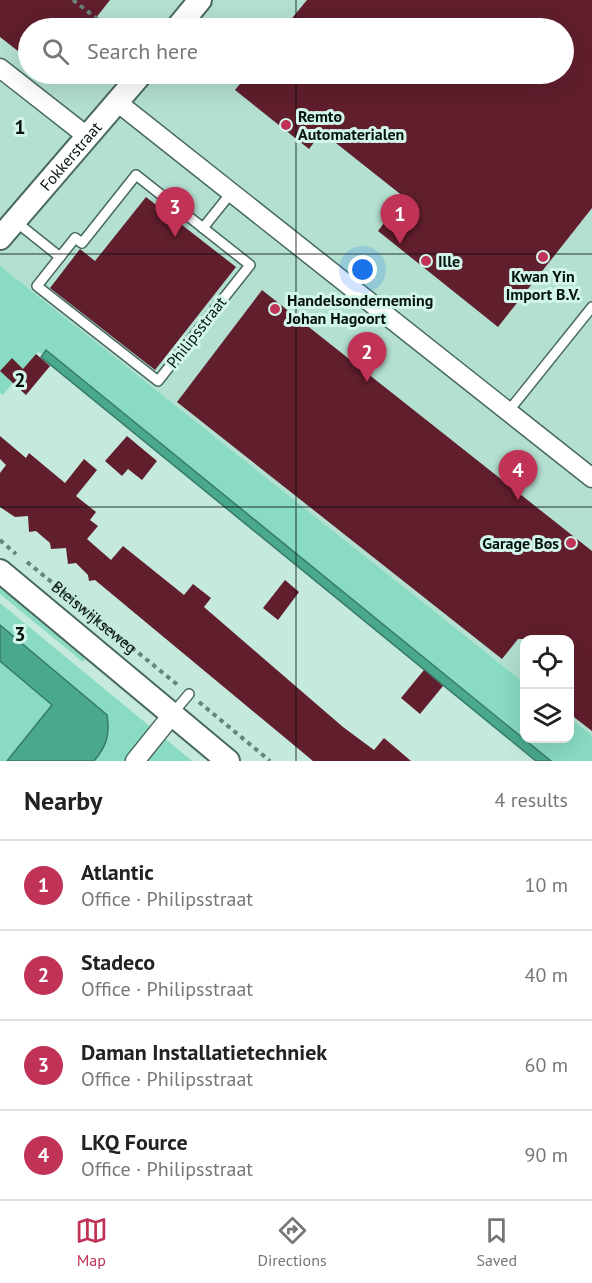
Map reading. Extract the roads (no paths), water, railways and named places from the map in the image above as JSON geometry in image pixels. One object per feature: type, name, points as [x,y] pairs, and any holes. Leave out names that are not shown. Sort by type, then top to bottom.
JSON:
[{"type":"street","points":[[185,18],[200,0]]},
{"type":"street","points":[[0,68],[18,82]]},
{"type":"street","points":[[20,84],[88,137]]},
{"type":"street","name":"Fokkerstraat","points":[[4,231],[132,84]]},
{"type":"street","points":[[117,102],[592,478]]},
{"type":"street","name":"Bleiswijkseweg","points":[[0,572],[228,761]]},
{"type":"street","points":[[135,761],[172,715]]},
{"type":"lane","name":"Philipsstraat","points":[[136,175],[204,228],[250,265],[158,381],[37,286],[75,238],[82,243],[136,175]]},
{"type":"lane","points":[[204,228],[231,193]]},
{"type":"lane","points":[[4,231],[60,257]]},
{"type":"lane","points":[[507,413],[592,307]]},
{"type":"lane","points":[[172,715],[189,694]]},
{"type":"place","name":"Remto Automaterialen","points":[[286,125]]},
{"type":"place","name":"Daman Installatietechniek","points":[[175,237]]},
{"type":"place","name":"Atlantic","points":[[400,244]]},
{"type":"place","name":"Kwan Yin Import B.V.","points":[[543,257]]},
{"type":"place","name":"Ille","points":[[426,261]]},
{"type":"place","name":"Handelsonderneming Johan Hagoort","points":[[275,309]]},
{"type":"place","name":"Stadeco","points":[[367,382]]},
{"type":"place","name":"LKQ Fource","points":[[518,500]]},
{"type":"place","name":"Garage Bos","points":[[571,543]]}]
